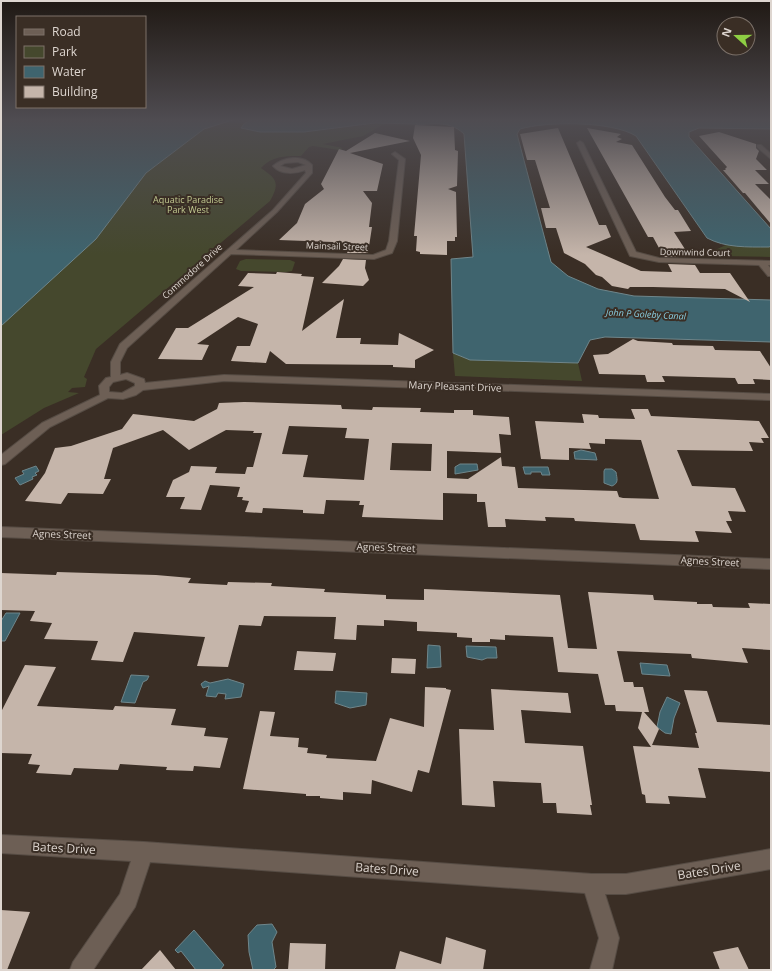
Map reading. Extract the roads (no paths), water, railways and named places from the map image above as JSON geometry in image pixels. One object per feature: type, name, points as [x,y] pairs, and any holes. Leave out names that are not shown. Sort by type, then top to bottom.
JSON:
[{"type":"street","points":[[278,164],[276,166],[279,169],[289,171],[308,167]]},
{"type":"street","name":"Mainsail Street","points":[[229,252],[374,257],[389,251],[393,241],[401,164]]},
{"type":"street","name":"Downwind Court","points":[[590,164],[628,248],[634,254],[659,260],[761,262]]},
{"type":"street","name":"Commodore Drive","points":[[116,378],[113,369],[116,359],[124,346],[276,211],[296,185],[309,173],[308,167]]},
{"type":"street","points":[[289,171],[296,180],[296,185]]},
{"type":"street","points":[[761,262],[771,262]]},
{"type":"street","points":[[761,262],[771,274]]},
{"type":"street","points":[[1,461],[46,424],[107,395],[122,396],[133,393],[140,387],[140,381],[137,378],[127,376],[116,378],[104,386],[104,393],[107,395]]},
{"type":"street","name":"Mary Pleasant Drive","points":[[140,387],[224,378],[771,398]]},
{"type":"street","name":"Agnes Street","points":[[1,532],[771,564]]},
{"type":"street","name":"Bates Drive","points":[[1,844],[144,852],[592,884],[626,884],[771,860]]},
{"type":"street","points":[[81,970],[128,900],[144,852]]},
{"type":"street","points":[[592,884],[609,938],[601,970]]},
{"type":"water","points":[[1,164],[157,164],[146,173],[96,239],[1,326]]},
{"type":"water","name":"John P Goleby Canal","points":[[466,164],[525,164],[551,262],[568,276],[598,289],[634,296],[771,300],[771,342],[605,337],[590,340],[578,363],[470,360],[453,353],[451,259],[473,257]]},
{"type":"water","points":[[656,164],[713,164],[771,229],[771,246],[769,247],[745,247],[722,244],[707,238]]},
{"type":"water","points":[[581,450],[595,453],[597,460],[575,459],[574,452]]},
{"type":"water","points":[[460,464],[477,464],[478,470],[455,474],[455,467]]},
{"type":"water","points":[[36,466],[39,471],[35,473],[37,475],[32,477],[33,479],[20,485],[15,478],[24,474],[22,471]]},
{"type":"water","points":[[523,467],[548,467],[550,475],[542,475],[541,472],[531,472],[531,474],[525,474]]},
{"type":"water","points":[[605,469],[612,469],[616,472],[617,482],[612,486],[604,483]]},
{"type":"water","points":[[6,613],[20,613],[5,641],[1,641],[1,621]]},
{"type":"water","points":[[428,645],[440,646],[441,667],[427,668]]},
{"type":"water","points":[[466,646],[496,647],[497,658],[487,658],[482,660],[467,657]]},
{"type":"water","points":[[640,663],[667,665],[670,676],[642,674]]},
{"type":"water","points":[[131,675],[149,676],[147,680],[143,682],[135,703],[121,702]]},
{"type":"water","points":[[228,679],[244,684],[241,697],[225,699],[226,694],[218,693],[216,697],[206,696],[209,686],[203,688],[201,684],[205,681],[210,683]]},
{"type":"water","points":[[336,691],[367,693],[366,705],[350,708],[335,703]]},
{"type":"water","points":[[667,697],[680,703],[674,718],[671,734],[665,733],[657,727],[660,712]]},
{"type":"water","points":[[272,924],[277,932],[272,942],[276,967],[273,970],[253,970],[249,952],[248,935],[257,925]]},
{"type":"water","points":[[194,930],[224,965],[220,970],[196,970],[181,951],[178,953],[175,950]]},
{"type":"park label","name":"Aquatic Paradise Park West","points":[[188,204]]}]
